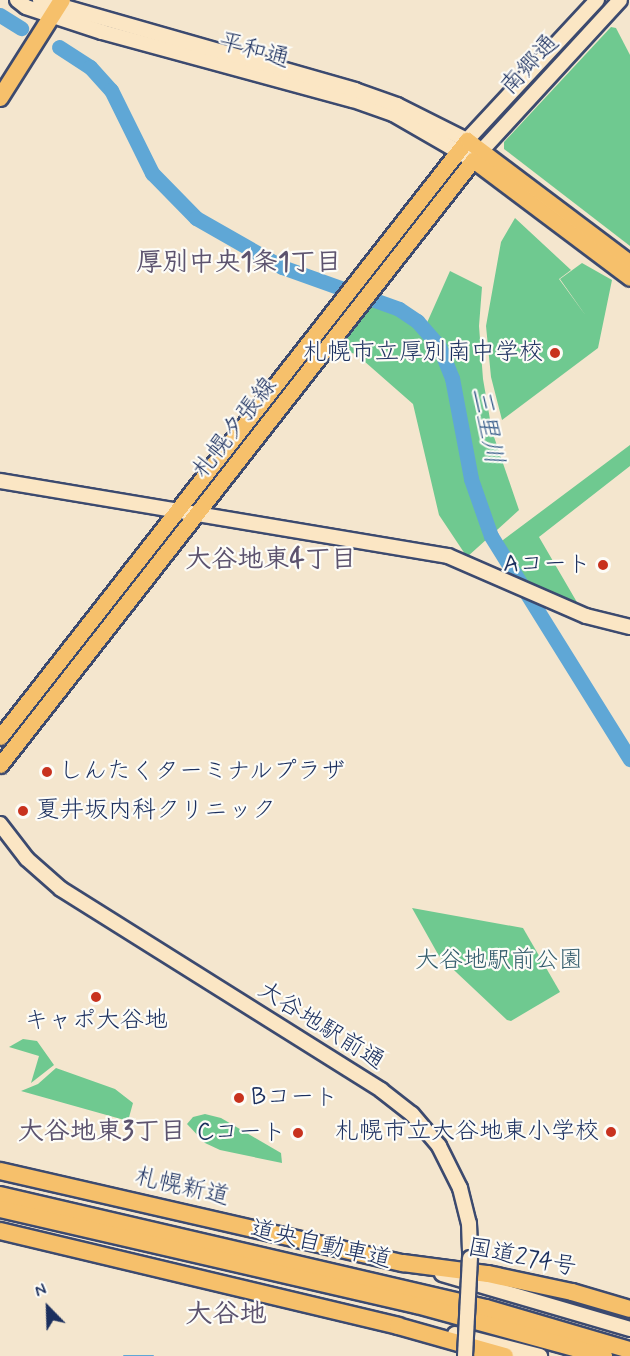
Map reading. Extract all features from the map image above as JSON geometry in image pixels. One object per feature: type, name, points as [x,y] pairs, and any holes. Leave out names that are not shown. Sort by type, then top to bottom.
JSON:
[{"type":"highway","points":[[0,98],[58,7]]},
{"type":"highway","points":[[0,1160],[112,1196]]},
{"type":"highway","name":"札幌新道","points":[[0,1172],[403,1263]]},
{"type":"highway","name":"道央自動車道","points":[[0,1195],[486,1308],[630,1350]]},
{"type":"highway","name":"道央自動車道","points":[[0,1209],[417,1305],[604,1356]]},
{"type":"highway","points":[[0,1231],[93,1255],[416,1330],[505,1356]]},
{"type":"highway","points":[[0,1240],[93,1255]]},
{"type":"highway","name":"国道274号","points":[[403,1263],[488,1274],[630,1308]]},
{"type":"main road","points":[[463,145],[630,263]]},
{"type":"main road","name":"札幌夕張線","points":[[0,737],[463,145]]},
{"type":"main road","points":[[477,155],[630,278]]},
{"type":"main road","name":"札幌夕張線","points":[[0,765],[477,155]]},
{"type":"street","name":"平和通","points":[[17,0],[58,7]]},
{"type":"street","name":"平和通","points":[[40,0],[58,7],[102,32],[353,100],[393,114],[463,145]]},
{"type":"street","name":"南郷通","points":[[463,145],[597,0]]},
{"type":"street","name":"南郷通","points":[[477,155],[620,0]]},
{"type":"street","points":[[0,481],[448,556],[586,616],[630,627]]},
{"type":"street","name":"大谷地駅前通","points":[[0,824],[49,880],[381,1090],[412,1114],[439,1146],[460,1186],[469,1223],[470,1258],[465,1356]]},
{"type":"street","name":"札幌新道","points":[[403,1263],[630,1329]]},
{"type":"street","points":[[416,1330],[462,1336],[540,1356]]},
{"type":"green space","points":[[611,27],[616,28],[630,55],[630,246],[504,149],[504,142]]},
{"type":"green space","points":[[515,218],[571,270],[559,279],[586,316],[560,279],[582,263],[612,280],[598,348],[502,420],[491,377],[486,326],[501,242]]},
{"type":"green space","points":[[450,271],[482,287],[479,326],[483,379],[492,431],[519,510],[467,557],[439,515],[413,404],[356,354],[334,349],[367,301],[426,325]]},
{"type":"green space","points":[[630,445],[630,466],[539,537],[578,604],[524,584],[499,543]]},
{"type":"green space","name":"大谷地駅前公園","points":[[412,908],[523,928],[560,992],[511,1021],[507,1020],[439,956]]},
{"type":"green space","points":[[23,1039],[37,1041],[54,1065],[31,1083],[39,1056],[9,1047]]},
{"type":"green space","points":[[56,1068],[115,1089],[133,1103],[128,1121],[21,1091],[38,1084]]},
{"type":"green space","points":[[205,1114],[221,1118],[281,1153],[282,1163],[220,1150],[205,1143],[187,1124],[193,1117]]},
{"type":"waterway","name":"三里川","points":[[0,15],[21,28]]},
{"type":"waterway","name":"三里川","points":[[59,47],[90,67],[111,90],[152,173],[196,218],[282,267],[399,309],[417,321],[439,346],[452,378],[471,479],[491,536],[630,759]]},
{"type":"waterway","points":[[124,1356],[153,1356]]},
{"type":"place","name":"札幌市立厚別南中学校","points":[[555,353]]},
{"type":"place","name":"Aコート","points":[[603,565]]},
{"type":"place","name":"しんたくターミナルプラザ","points":[[47,772]]},
{"type":"place","name":"夏井坂内科クリニック","points":[[23,811]]},
{"type":"place","name":"キャポ大谷地","points":[[96,997]]},
{"type":"place","name":"Bコート","points":[[239,1098]]},
{"type":"place","name":"札幌市立大谷地東小学校","points":[[611,1132]]},
{"type":"place","name":"Cコート","points":[[298,1133]]},
{"type":"district","name":"厚別中央1条1丁目","points":[[239,264]]},
{"type":"district","name":"大谷地東4丁目","points":[[271,561]]},
{"type":"district","name":"大谷地東3丁目","points":[[102,1133]]},
{"type":"district","name":"大谷地","points":[[226,1315]]}]
